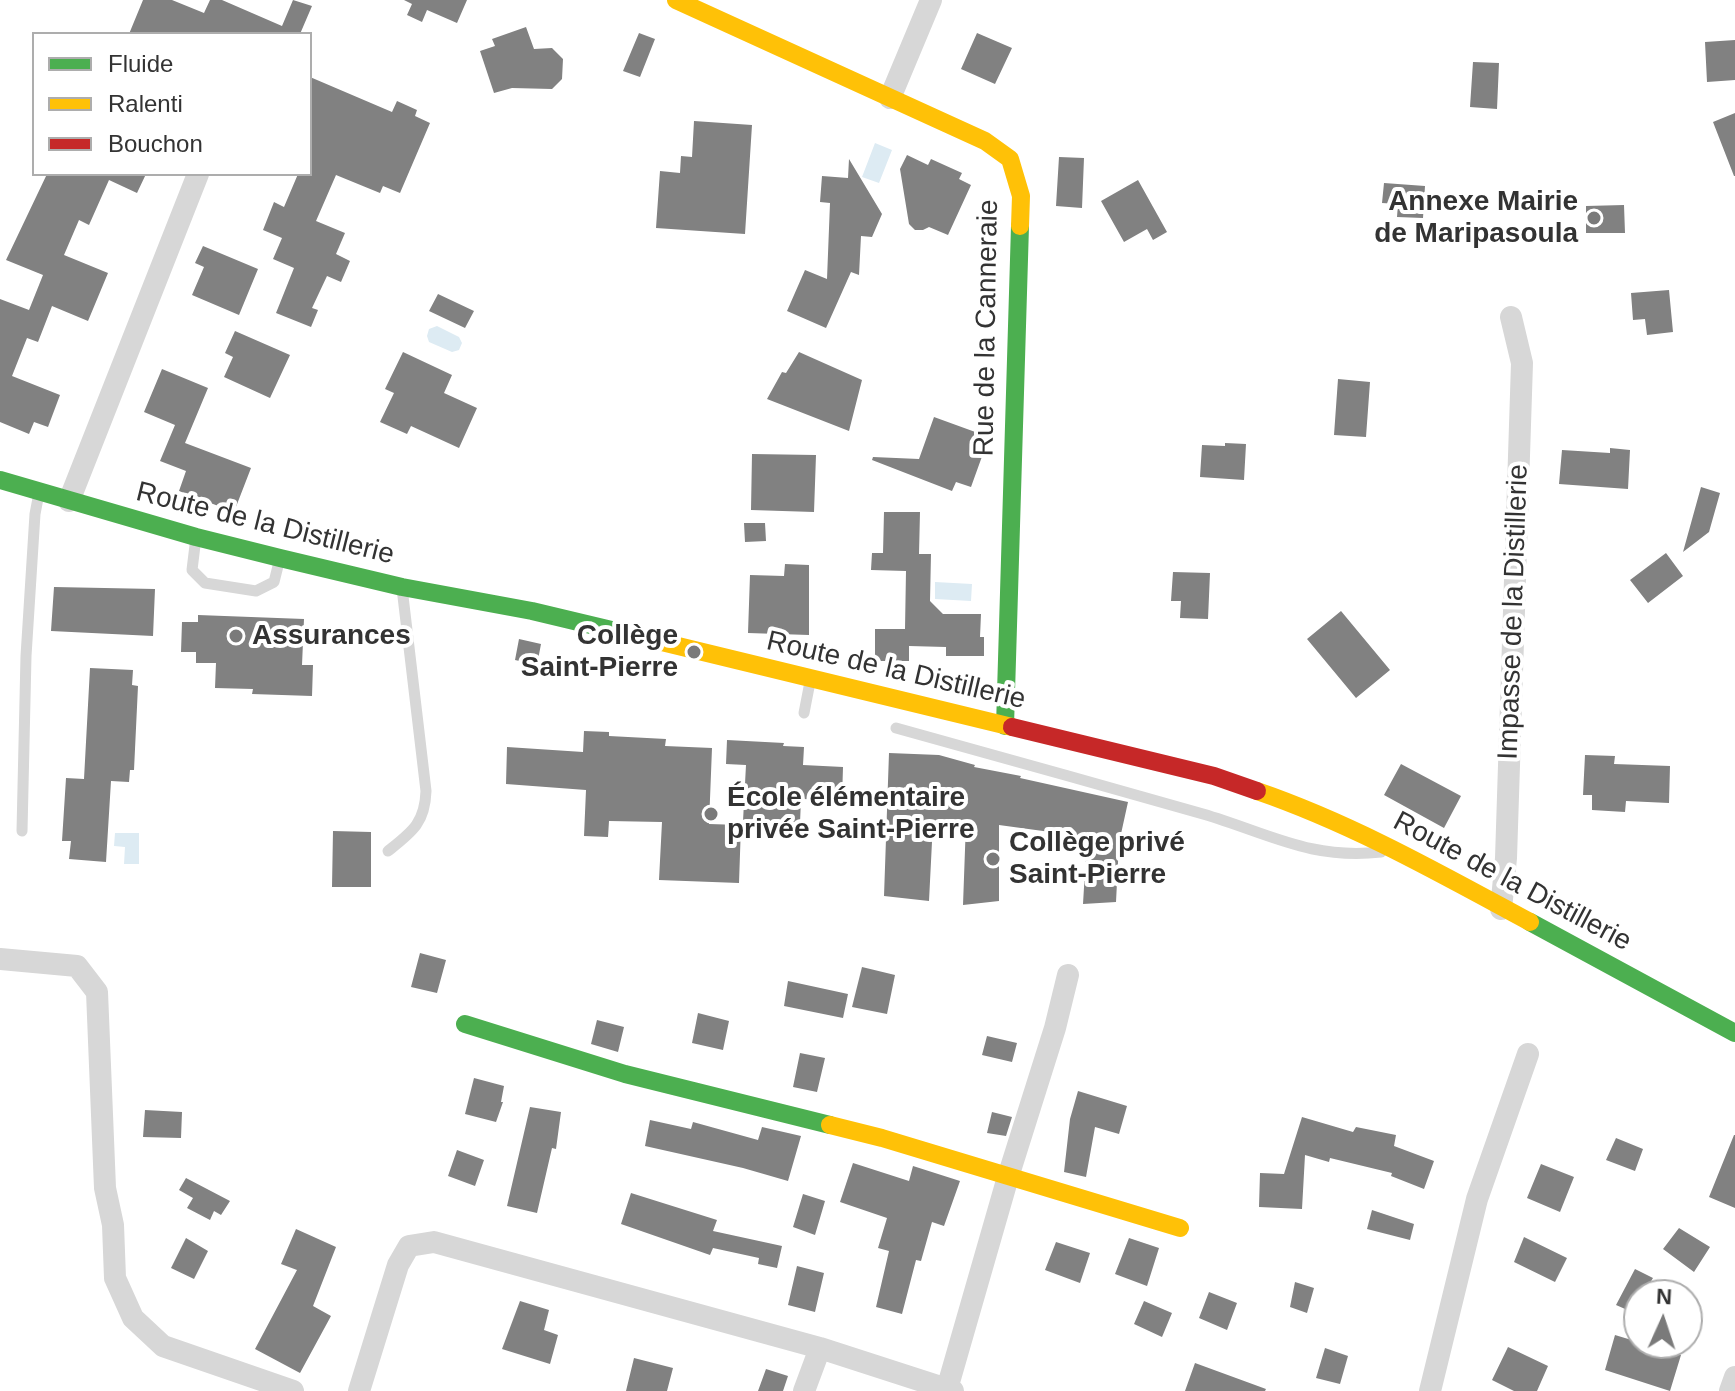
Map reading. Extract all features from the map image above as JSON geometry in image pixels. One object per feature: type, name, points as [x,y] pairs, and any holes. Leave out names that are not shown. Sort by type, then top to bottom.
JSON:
[{"type":"street","name":"Rue de la Canneraie","points":[[676,0],[985,141],[1010,159],[1021,196],[1005,726]]},
{"type":"street","points":[[890,98],[931,0]]},
{"type":"street","points":[[69,501],[197,176]]},
{"type":"street","name":"Impasse de la Distillerie","points":[[1501,909],[1506,858],[1522,363],[1511,317]]},
{"type":"street","name":"Route de la Distillerie","points":[[0,480],[280,558],[402,587],[532,611],[1214,776],[1312,810],[1397,850],[1735,1033]]},
{"type":"street","points":[[0,959],[77,966],[97,992],[105,1188],[113,1225],[115,1278],[133,1318],[163,1346],[293,1391]]},
{"type":"street","points":[[359,1391],[398,1265],[409,1246],[434,1242],[820,1348],[950,1390],[1008,1177],[1055,1028],[1068,975]]},
{"type":"street","points":[[465,1024],[625,1074],[882,1138],[1180,1228]]},
{"type":"street","points":[[1430,1391],[1477,1199],[1528,1054]]},
{"type":"street","points":[[804,1391],[820,1348]]},
{"type":"street","points":[[1730,1391],[1735,1377]]},
{"type":"lane","points":[[22,831],[26,656],[39,493]]},
{"type":"lane","points":[[196,537],[192,570],[205,583],[256,591],[274,582],[280,558]]},
{"type":"lane","points":[[388,851],[414,831],[426,808],[402,587]]},
{"type":"lane","points":[[804,713],[811,679]]},
{"type":"lane","points":[[896,728],[1218,819],[1312,851],[1363,854],[1397,850]]},
{"type":"shaded area","points":[[875,143],[892,150],[879,183],[862,177]]},
{"type":"shaded area","points":[[437,326],[459,337],[462,343],[459,350],[452,352],[429,342],[429,329]]},
{"type":"shaded area","points":[[935,582],[972,584],[971,601],[935,599]]},
{"type":"shaded area","points":[[115,833],[139,833],[139,864],[124,864],[125,847],[114,846]]},
{"type":"building","points":[[143,0],[172,0],[204,13],[210,0],[222,0],[282,26],[293,0],[312,6],[301,32],[130,32]]},
{"type":"building","points":[[404,0],[467,0],[457,23],[427,10],[422,22],[407,15],[412,4]]},
{"type":"building","points":[[526,27],[534,49],[552,48],[563,59],[562,79],[552,89],[512,88],[494,93],[480,51],[495,46],[492,39]]},
{"type":"building","points":[[639,33],[655,39],[640,77],[623,71]]},
{"type":"building","points":[[977,33],[1012,48],[995,84],[961,69]]},
{"type":"building","points":[[1735,40],[1735,80],[1707,82],[1705,42]]},
{"type":"building","points":[[1473,62],[1499,63],[1497,109],[1470,107]]},
{"type":"building","points":[[312,78],[392,112],[397,101],[417,110],[415,116],[430,123],[400,193],[383,186],[380,193],[336,175],[316,221],[345,233],[336,254],[350,261],[341,282],[327,276],[312,308],[318,310],[311,327],[276,313],[294,268],[273,259],[282,238],[263,230],[274,202],[284,207],[297,176],[312,176]]},
{"type":"building","points":[[1735,113],[1735,176],[1734,176],[1713,122]]},
{"type":"building","points":[[694,121],[752,125],[745,234],[656,228],[660,171],[680,173],[681,156],[692,157]]},
{"type":"building","points":[[907,155],[928,165],[931,159],[962,173],[959,179],[971,185],[948,235],[929,227],[915,230],[909,224],[900,169]]},
{"type":"building","points":[[1059,157],[1084,158],[1082,208],[1056,206]]},
{"type":"building","points":[[849,159],[882,214],[872,237],[861,236],[859,275],[851,272],[826,328],[787,311],[805,270],[827,279],[830,203],[820,202],[822,176],[848,178]]},
{"type":"building","points":[[46,176],[145,176],[137,193],[109,180],[89,225],[79,220],[64,255],[108,273],[88,321],[52,306],[38,342],[27,338],[12,376],[60,395],[48,427],[34,422],[29,434],[0,422],[0,299],[29,310],[43,275],[6,260]]},
{"type":"building","points":[[1138,180],[1167,232],[1153,240],[1147,229],[1124,242],[1101,201]]},
{"type":"building","points":[[1384,183],[1425,186],[1423,218],[1397,217],[1398,204],[1382,203]]},
{"type":"building","points":[[1624,205],[1625,233],[1586,233],[1586,206]]},
{"type":"building","points":[[203,246],[258,269],[239,315],[192,295],[204,267],[195,263]]},
{"type":"building","points":[[1669,290],[1673,332],[1647,335],[1645,319],[1633,320],[1631,293]]},
{"type":"building","points":[[438,294],[474,311],[465,328],[429,311]]},
{"type":"building","points":[[235,331],[290,355],[270,398],[224,377],[233,357],[225,353]]},
{"type":"building","points":[[403,352],[452,375],[444,393],[477,408],[459,448],[411,426],[407,434],[380,422],[394,393],[385,389]]},
{"type":"building","points":[[799,352],[862,380],[849,431],[767,399],[782,372],[786,373]]},
{"type":"building","points":[[162,369],[208,388],[185,443],[251,468],[234,512],[179,491],[186,471],[160,461],[175,425],[144,412]]},
{"type":"building","points":[[1338,379],[1370,382],[1366,437],[1334,435]]},
{"type":"building","points":[[934,417],[989,437],[971,487],[956,482],[952,491],[872,460],[873,457],[919,459]]},
{"type":"building","points":[[1225,443],[1246,444],[1244,480],[1200,477],[1202,445],[1225,446]]},
{"type":"building","points":[[1610,448],[1630,450],[1628,489],[1559,484],[1562,450],[1610,453]]},
{"type":"building","points":[[752,454],[816,455],[814,512],[751,510]]},
{"type":"building","points":[[1701,487],[1720,493],[1709,532],[1683,552]]},
{"type":"building","points":[[884,512],[920,512],[919,554],[931,554],[930,601],[943,614],[981,614],[980,637],[984,637],[984,656],[946,656],[946,647],[909,646],[909,661],[875,661],[875,629],[905,629],[906,571],[871,570],[872,553],[883,553]]},
{"type":"building","points":[[744,523],[765,523],[766,541],[745,542]]},
{"type":"building","points":[[1666,553],[1683,576],[1648,603],[1630,580]]},
{"type":"building","points":[[785,564],[809,565],[809,635],[748,633],[750,575],[784,576]]},
{"type":"building","points":[[1173,572],[1210,573],[1208,619],[1180,618],[1181,601],[1171,601]]},
{"type":"building","points":[[54,587],[155,589],[153,636],[51,631]]},
{"type":"building","points":[[1341,611],[1390,670],[1356,698],[1307,639]]},
{"type":"building","points":[[198,615],[304,619],[302,665],[313,665],[312,696],[252,694],[253,689],[215,688],[216,663],[196,663],[196,652],[181,652],[182,622],[198,622]]},
{"type":"building","points":[[519,639],[541,644],[537,665],[515,660]]},
{"type":"building","points":[[90,668],[133,670],[132,685],[138,686],[134,770],[130,770],[129,782],[111,781],[106,862],[69,859],[71,841],[62,841],[66,778],[84,779]]},
{"type":"building","points":[[584,731],[609,732],[609,736],[666,739],[665,746],[712,748],[709,824],[741,825],[739,883],[659,880],[662,822],[609,821],[608,837],[584,836],[586,790],[506,784],[507,747],[583,752]]},
{"type":"building","points":[[727,740],[804,747],[803,765],[843,767],[842,800],[801,799],[800,823],[743,821],[746,765],[726,764]]},
{"type":"building","points":[[889,753],[939,755],[974,767],[1128,802],[1119,843],[1116,902],[1083,904],[1087,837],[999,825],[999,901],[963,905],[966,822],[933,822],[929,901],[884,896]]},
{"type":"building","points":[[1585,755],[1615,756],[1614,764],[1670,766],[1669,803],[1626,801],[1625,812],[1592,810],[1592,795],[1583,795]]},
{"type":"building","points":[[1401,764],[1461,796],[1444,828],[1384,795]]},
{"type":"building","points":[[333,831],[371,832],[371,887],[332,887]]},
{"type":"building","points":[[420,953],[446,960],[437,993],[411,987]]},
{"type":"building","points":[[862,967],[895,975],[887,1014],[852,1007]]},
{"type":"building","points":[[788,981],[848,994],[843,1018],[784,1006]]},
{"type":"building","points":[[698,1013],[729,1021],[723,1050],[692,1043]]},
{"type":"building","points":[[597,1020],[624,1027],[618,1052],[591,1044]]},
{"type":"building","points":[[987,1036],[1017,1043],[1012,1062],[982,1055]]},
{"type":"building","points":[[800,1053],[825,1058],[817,1092],[793,1087]]},
{"type":"building","points":[[474,1078],[504,1086],[503,1102],[496,1122],[465,1114]]},
{"type":"building","points":[[1078,1091],[1127,1106],[1119,1134],[1095,1127],[1086,1177],[1064,1172],[1070,1119]]},
{"type":"building","points":[[530,1107],[561,1112],[556,1149],[552,1148],[537,1213],[507,1206]]},
{"type":"building","points":[[145,1110],[182,1112],[181,1138],[143,1137]]},
{"type":"building","points":[[992,1112],[1012,1117],[1006,1136],[987,1133]]},
{"type":"building","points":[[1302,1117],[1353,1132],[1356,1127],[1396,1135],[1394,1146],[1434,1161],[1424,1189],[1391,1176],[1392,1173],[1305,1155],[1302,1209],[1259,1207],[1260,1173],[1284,1174]]},
{"type":"building","points":[[650,1120],[691,1129],[693,1122],[758,1140],[762,1127],[801,1136],[788,1181],[645,1146]]},
{"type":"building","points":[[1735,1135],[1735,1208],[1709,1197]]},
{"type":"building","points":[[1616,1138],[1643,1149],[1635,1171],[1606,1160]]},
{"type":"building","points":[[457,1150],[484,1160],[475,1186],[448,1176]]},
{"type":"building","points":[[853,1163],[909,1181],[913,1166],[960,1181],[944,1226],[932,1222],[921,1261],[916,1260],[902,1314],[876,1307],[889,1251],[878,1248],[887,1218],[840,1202]]},
{"type":"building","points":[[1541,1164],[1574,1177],[1560,1212],[1527,1198]]},
{"type":"building","points":[[186,1178],[230,1201],[221,1215],[214,1211],[210,1220],[187,1208],[193,1198],[179,1190]]},
{"type":"building","points":[[631,1193],[717,1220],[713,1231],[782,1246],[777,1268],[758,1264],[759,1258],[713,1248],[710,1255],[621,1224]]},
{"type":"building","points":[[803,1194],[825,1201],[815,1235],[793,1227]]},
{"type":"building","points":[[1372,1210],[1414,1224],[1410,1240],[1367,1229]]},
{"type":"building","points":[[1679,1228],[1710,1247],[1694,1272],[1663,1249]]},
{"type":"building","points":[[296,1229],[336,1247],[313,1306],[331,1316],[300,1373],[255,1349],[297,1270],[281,1264]]},
{"type":"building","points":[[1524,1237],[1567,1258],[1555,1282],[1514,1262]]},
{"type":"building","points":[[186,1238],[208,1251],[194,1279],[171,1268]]},
{"type":"building","points":[[1129,1238],[1159,1248],[1147,1286],[1115,1274]]},
{"type":"building","points":[[1056,1242],[1090,1253],[1080,1283],[1045,1270]]},
{"type":"building","points":[[797,1266],[824,1273],[815,1312],[788,1305]]},
{"type":"building","points":[[1635,1269],[1653,1278],[1652,1279],[1630,1279]]},
{"type":"building","points":[[1295,1282],[1314,1288],[1307,1313],[1290,1307]]},
{"type":"building","points":[[1209,1292],[1237,1303],[1227,1330],[1199,1318]]},
{"type":"building","points":[[1623,1292],[1623,1308],[1616,1305]]},
{"type":"building","points":[[520,1301],[549,1310],[544,1330],[558,1335],[550,1364],[502,1349]]},
{"type":"building","points":[[1144,1301],[1172,1313],[1162,1337],[1134,1324]]},
{"type":"building","points":[[1615,1335],[1623,1337],[1623,1359],[1680,1359],[1670,1391],[1605,1370]]},
{"type":"building","points":[[1508,1347],[1548,1366],[1537,1391],[1514,1391],[1492,1380]]},
{"type":"building","points":[[1325,1348],[1348,1356],[1340,1384],[1316,1378]]},
{"type":"building","points":[[634,1358],[673,1368],[667,1391],[626,1391]]},
{"type":"building","points":[[1195,1363],[1266,1389],[1185,1391]]},
{"type":"building","points":[[766,1369],[788,1376],[783,1391],[758,1391]]},
{"type":"traffic: fast","points":[[1005,726],[1020,226]]},
{"type":"traffic: fast","points":[[0,480],[280,558],[641,637]]},
{"type":"traffic: fast","points":[[1530,922],[1735,1033]]},
{"type":"traffic: fast","points":[[465,1024],[625,1074],[830,1125]]},
{"type":"traffic: slow","points":[[676,0],[985,141],[1010,159],[1021,196],[1020,226]]},
{"type":"traffic: slow","points":[[641,637],[1012,727]]},
{"type":"traffic: slow","points":[[1257,791],[1362,834],[1530,922]]},
{"type":"traffic: slow","points":[[830,1125],[1180,1228]]},
{"type":"traffic: jam","points":[[1012,727],[1214,776],[1257,791]]},
{"type":"place","name":"Annexe Mairie de Maripasoula","points":[[1594,218]]},
{"type":"place","name":"Assurances","points":[[236,636]]},
{"type":"place","name":"Collège Saint-Pierre","points":[[694,652]]},
{"type":"place","name":"École élémentaire privée Saint-Pierre","points":[[711,814]]},
{"type":"place","name":"Collège privé Saint-Pierre","points":[[993,859]]}]
